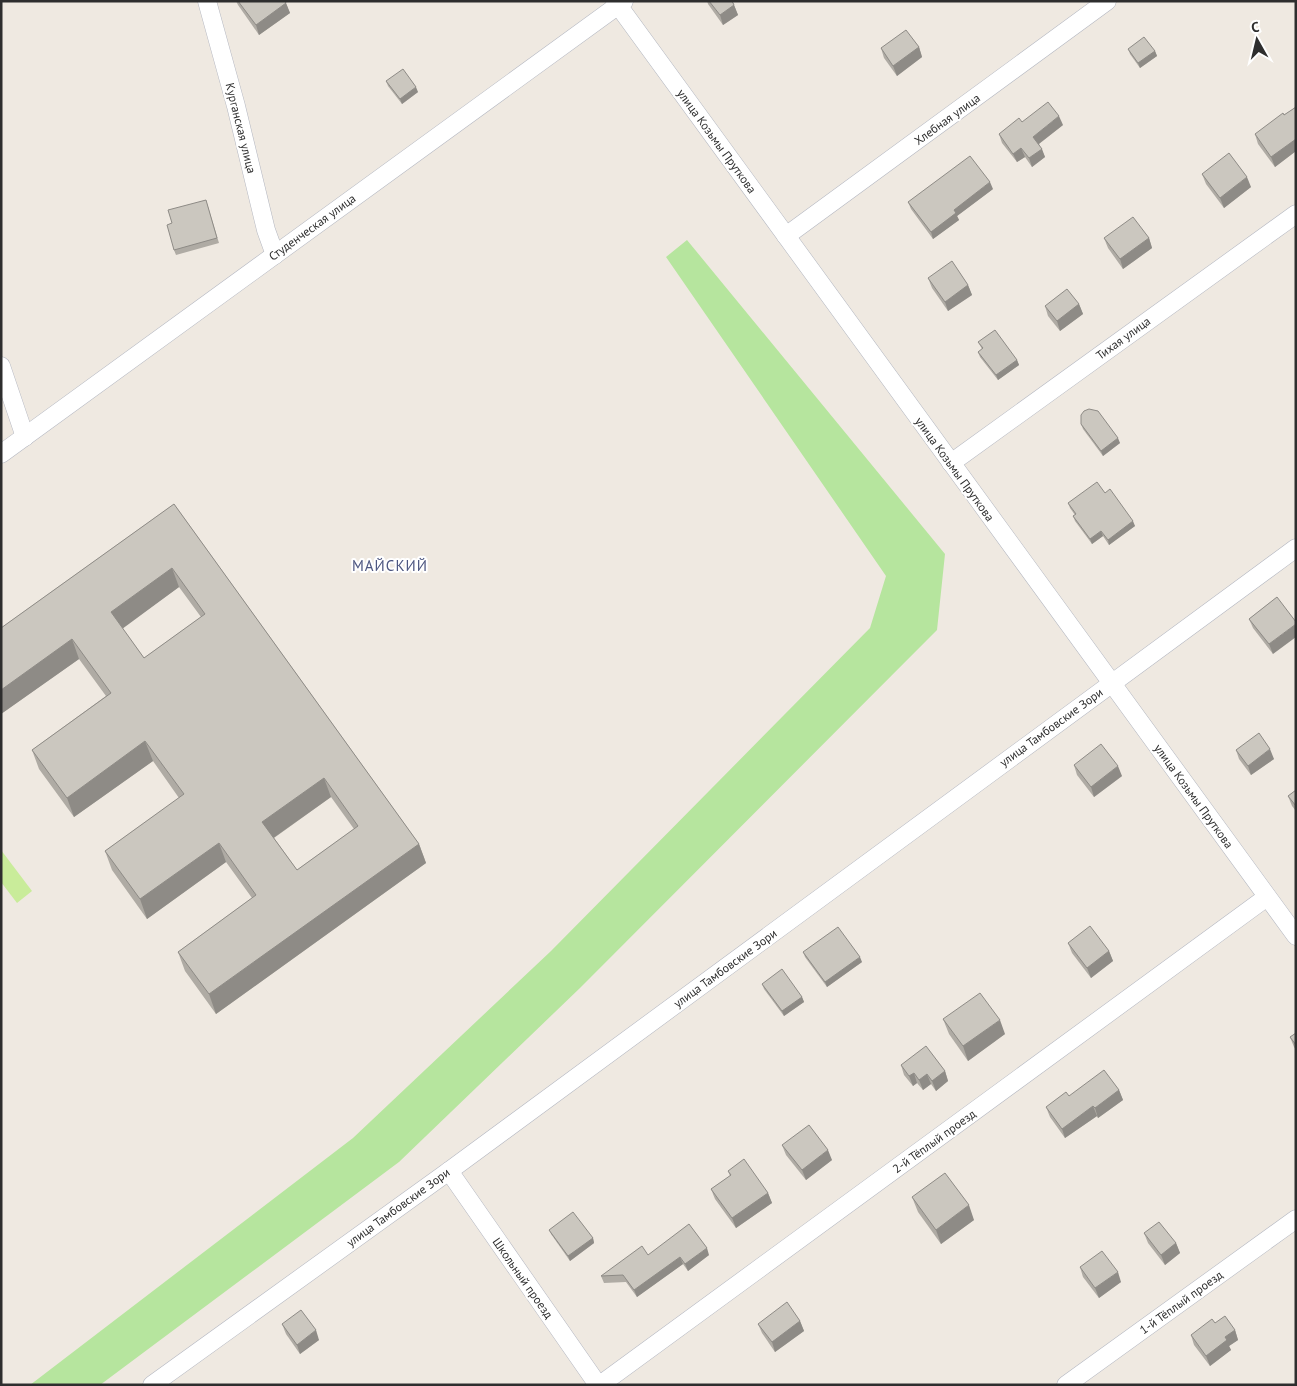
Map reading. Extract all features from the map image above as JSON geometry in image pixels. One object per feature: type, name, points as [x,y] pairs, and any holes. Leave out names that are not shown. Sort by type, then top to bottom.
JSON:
[{"type":"street","name":"Курганская улица","points":[[208,1],[266,230],[275,255]]},
{"type":"street","name":"Хлебная улица","points":[[786,236],[1107,1]]},
{"type":"street","name":"Студенческая улица","points":[[1,454],[619,3]]},
{"type":"street","name":"улица Козьмы Пруткова","points":[[619,3],[786,236],[1296,936]]},
{"type":"street","name":"Тихая улица","points":[[951,463],[1296,214]]},
{"type":"street","points":[[1,366],[25,437]]},
{"type":"street","name":"улица Тамбовские Зори","points":[[152,1385],[449,1171],[1296,548]]},
{"type":"street","name":"2-й Тёплый проезд","points":[[599,1385],[1267,897]]},
{"type":"street","name":"Школьный проезд","points":[[449,1171],[599,1385]]},
{"type":"street","name":"1-й Тёплый проезд","points":[[1066,1385],[1296,1219]]},
{"type":"green space","points":[[687,240],[945,554],[937,630],[580,988],[399,1162],[100,1385],[30,1385],[353,1138],[551,951],[870,628],[886,576],[666,257]]},
{"type":"green space","points":[[1,850],[32,891],[17,903],[1,882]]},
{"type":"building","points":[[238,1],[285,1],[286,3],[256,25]]},
{"type":"building","points":[[709,1],[732,1],[734,5],[720,15]]},
{"type":"building","points":[[906,30],[919,47],[893,66],[881,48]]},
{"type":"building","points":[[1144,37],[1155,51],[1138,63],[1128,49]]},
{"type":"building","points":[[403,69],[416,87],[400,99],[386,81]]},
{"type":"building","points":[[1048,102],[1059,116],[1033,137],[1042,149],[1029,158],[1021,148],[1013,154],[999,134],[1019,118],[1022,122]]},
{"type":"building","points":[[1296,107],[1296,139],[1271,157],[1255,134],[1283,113],[1284,115]]},
{"type":"building","points":[[1229,153],[1247,177],[1220,198],[1202,174]]},
{"type":"building","points":[[970,156],[990,182],[954,210],[956,213],[931,232],[908,202]]},
{"type":"building","points":[[206,200],[217,238],[174,250],[167,225],[172,223],[168,210]]},
{"type":"building","points":[[1133,217],[1149,238],[1120,259],[1104,238]]},
{"type":"building","points":[[952,261],[968,285],[945,302],[928,278]]},
{"type":"building","points":[[1067,289],[1079,304],[1057,321],[1045,306]]},
{"type":"building","points":[[995,330],[1017,360],[996,375],[978,352],[983,348],[978,342]]},
{"type":"building","points":[[1089,409],[1098,411],[1118,438],[1101,451],[1081,424],[1081,415]]},
{"type":"building","points":[[1097,482],[1105,493],[1110,489],[1133,521],[1108,540],[1101,531],[1090,539],[1073,516],[1076,514],[1068,503]]},
{"type":"building","points":[[174,504],[419,844],[209,994],[178,952],[256,895],[219,843],[140,899],[105,851],[184,794],[145,741],[67,798],[32,750],[111,693],[72,639],[1,690],[1,628]],"holes":[[[172,568],[205,614],[144,658],[111,612]],[[324,778],[358,826],[297,870],[262,822]]]},
{"type":"building","points":[[1277,597],[1296,624],[1269,644],[1249,619]]},
{"type":"building","points":[[1259,733],[1270,749],[1248,766],[1236,750]]},
{"type":"building","points":[[1101,744],[1118,766],[1091,787],[1074,765]]},
{"type":"building","points":[[1296,790],[1296,806],[1288,796]]},
{"type":"building","points":[[1090,926],[1109,951],[1087,968],[1068,943]]},
{"type":"building","points":[[838,927],[860,957],[825,982],[803,952]]},
{"type":"building","points":[[782,969],[802,997],[782,1011],[762,984]]},
{"type":"building","points":[[980,993],[1000,1020],[963,1046],[943,1019]]},
{"type":"building","points":[[1296,1033],[1296,1045],[1290,1037]]},
{"type":"building","points":[[926,1046],[945,1071],[932,1081],[927,1074],[919,1080],[914,1073],[909,1076],[901,1065]]},
{"type":"building","points":[[1104,1070],[1119,1090],[1062,1129],[1046,1107],[1066,1092],[1069,1096]]},
{"type":"building","points":[[809,1125],[828,1150],[802,1170],[782,1145]]},
{"type":"building","points":[[744,1159],[768,1193],[732,1218],[711,1189],[731,1175],[728,1171]]},
{"type":"building","points":[[945,1173],[969,1205],[936,1230],[912,1197]]},
{"type":"building","points":[[573,1212],[593,1238],[568,1256],[549,1230]]},
{"type":"building","points":[[1159,1222],[1176,1243],[1161,1255],[1144,1233]]},
{"type":"building","points":[[689,1224],[707,1248],[685,1264],[680,1257],[634,1290],[623,1275],[601,1276],[642,1246],[648,1255]]},
{"type":"building","points":[[1102,1251],[1118,1272],[1095,1288],[1080,1267]]},
{"type":"building","points":[[787,1302],[800,1321],[772,1342],[758,1324]]},
{"type":"building","points":[[301,1310],[316,1330],[297,1345],[282,1324]]},
{"type":"building","points":[[1225,1316],[1235,1330],[1225,1337],[1227,1340],[1206,1356],[1191,1335],[1212,1319],[1215,1323]]},
{"type":"district","name":"МАЙСКИЙ","points":[[390,565]]}]
